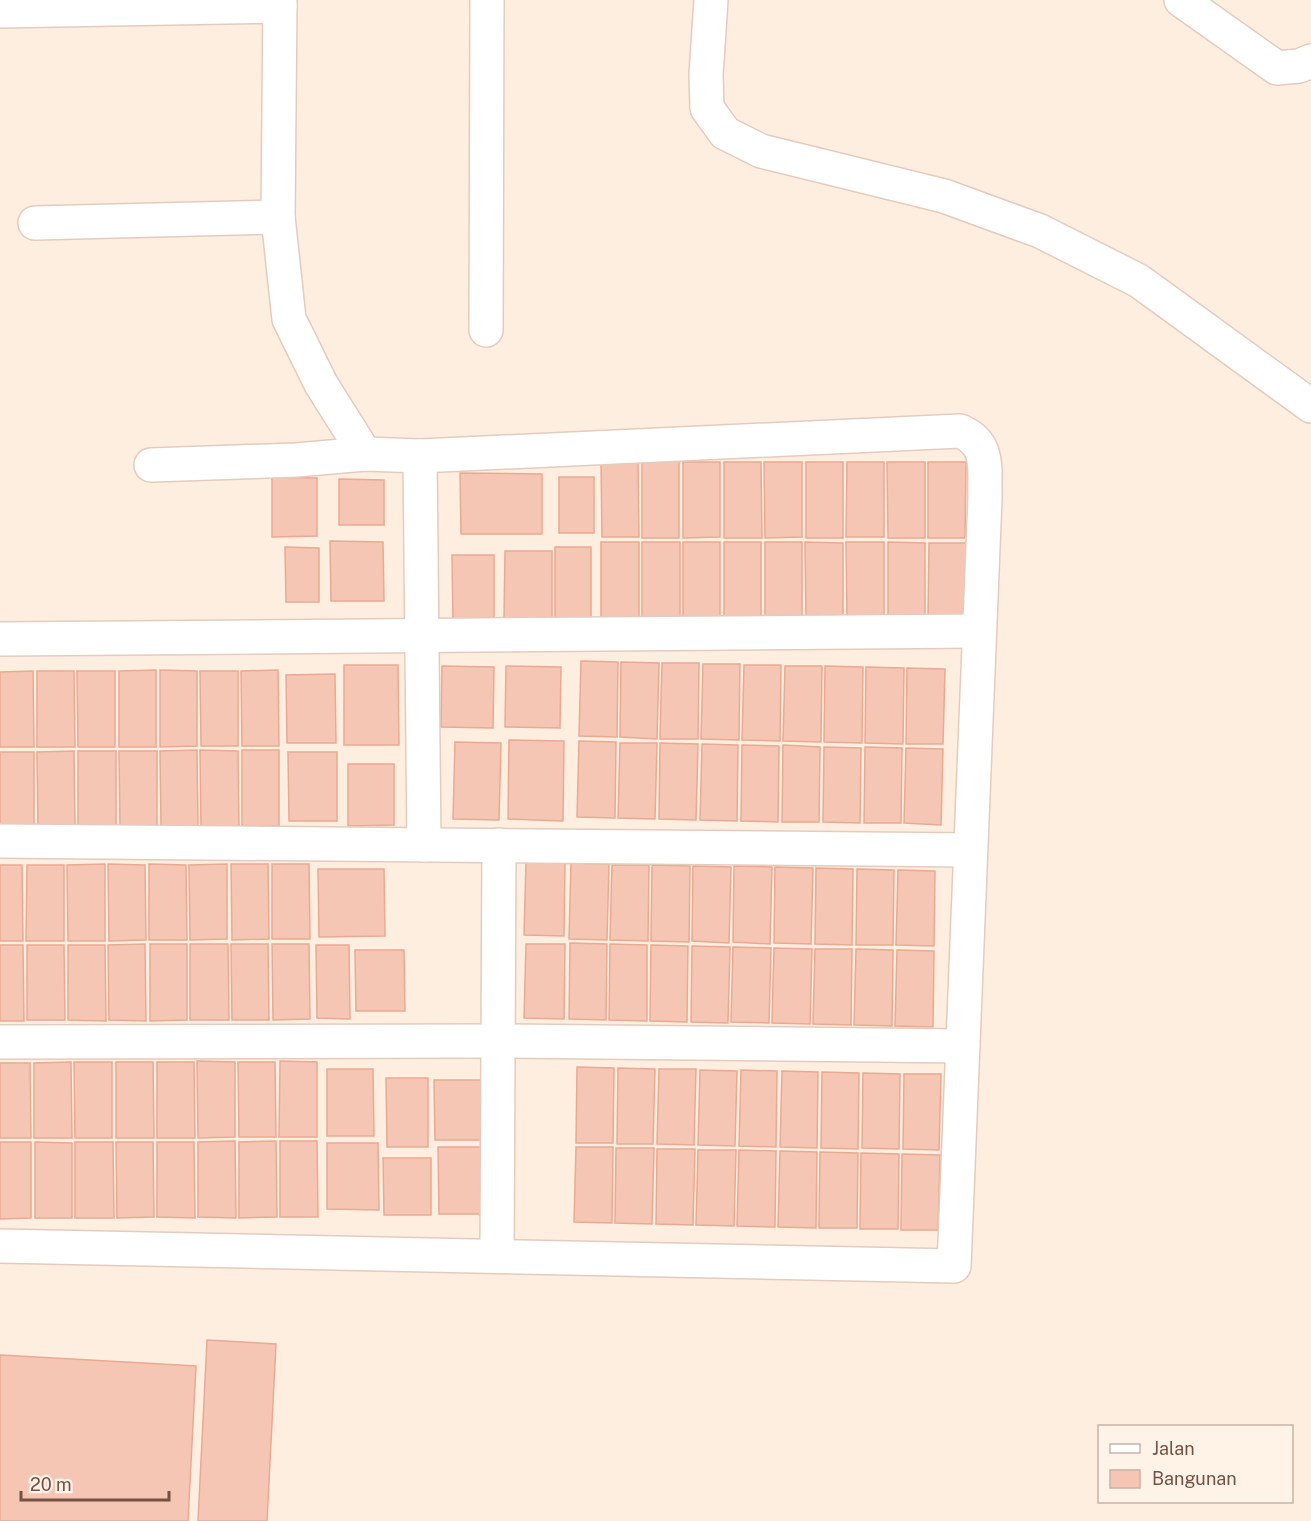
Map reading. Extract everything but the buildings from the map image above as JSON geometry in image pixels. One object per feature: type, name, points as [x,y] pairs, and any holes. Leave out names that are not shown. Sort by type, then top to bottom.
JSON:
[{"type":"street","points":[[486,330],[487,0]]},
{"type":"street","points":[[711,0],[706,75],[707,108],[725,133],[761,151],[944,196],[1040,231],[1139,281],[1311,406]]},
{"type":"street","points":[[1181,0],[1277,68],[1299,66],[1311,61]]},
{"type":"street","points":[[0,11],[280,3],[278,217],[289,319],[321,384],[365,454]]},
{"type":"street","points":[[35,223],[278,217]]},
{"type":"street","points":[[0,1246],[954,1266],[984,455],[974,437],[960,431],[420,456],[365,454],[296,460],[151,465]]},
{"type":"street","points":[[420,456],[424,845]]},
{"type":"street","points":[[0,639],[979,631]]},
{"type":"street","points":[[0,841],[970,850]]},
{"type":"street","points":[[497,1256],[499,844]]},
{"type":"street","points":[[0,1042],[497,1041],[963,1046]]}]
